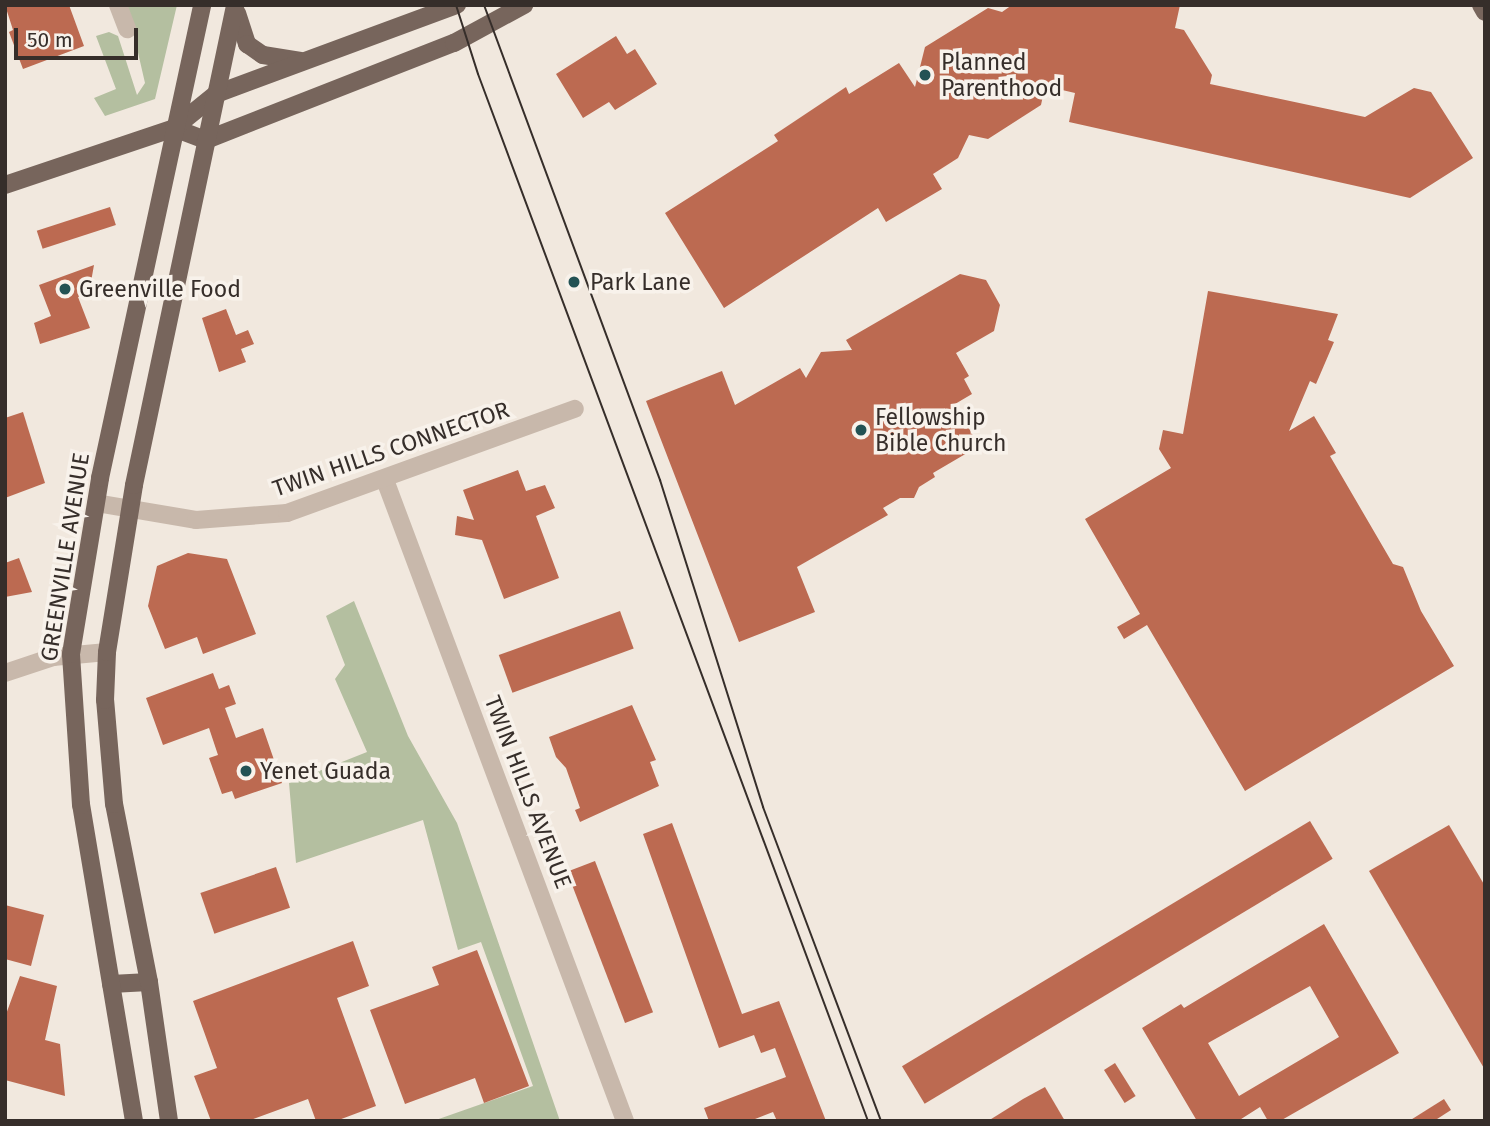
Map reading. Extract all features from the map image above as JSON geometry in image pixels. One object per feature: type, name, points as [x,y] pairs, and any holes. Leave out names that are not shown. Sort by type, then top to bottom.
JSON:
[{"type":"main road","name":"GREENVILLE AVENUE","points":[[134,1121],[81,805],[71,654],[96,503],[202,5]]},
{"type":"main road","points":[[236,5],[240,32],[247,44],[264,55],[307,61]]},
{"type":"main road","points":[[169,1121],[149,982],[114,804],[105,700],[107,652],[130,510],[236,5]]},
{"type":"main road","points":[[5,186],[174,128],[216,94],[457,5]]},
{"type":"main road","points":[[174,128],[206,140],[429,54],[524,5]]},
{"type":"main road","points":[[1480,5],[1485,12]]},
{"type":"main road","points":[[111,984],[149,982]]},
{"type":"street","points":[[118,5],[127,29]]},
{"type":"street","name":"TWIN HILLS CONNECTOR","points":[[96,503],[197,520],[256,519],[313,506],[575,409]]},
{"type":"street","name":"TWIN HILLS AVENUE","points":[[385,480],[625,1121]]},
{"type":"street","points":[[5,673],[71,654],[107,652]]},
{"type":"green space","points":[[127,5],[177,5],[155,99],[105,116],[94,98],[116,89],[96,36],[109,32],[118,36],[137,95],[145,83]]},
{"type":"green space","points":[[354,601],[408,736],[457,823],[560,1121],[433,1121],[533,1086],[481,942],[458,950],[423,820],[296,863],[289,783],[367,752],[335,679],[345,665],[326,616]]},
{"type":"building","points":[[5,5],[69,5],[84,46],[23,69],[9,32],[13,30]]},
{"type":"building","name":"Park Lane","points":[[1012,5],[1180,5],[1175,28],[1184,30],[1212,75],[1210,84],[1365,117],[1414,88],[1431,92],[1473,158],[1410,198],[1069,122],[1075,93],[1045,86],[1041,105],[988,139],[969,135],[958,158],[933,174],[942,189],[886,222],[878,208],[724,308],[665,213],[778,141],[774,135],[846,87],[849,94],[899,63],[915,87],[925,47],[988,8],[1002,12]]},
{"type":"building","points":[[616,36],[627,54],[635,49],[657,84],[615,110],[609,102],[583,118],[556,74]]},
{"type":"building","points":[[110,207],[116,225],[43,249],[37,231]]},
{"type":"building","points":[[94,265],[89,293],[78,297],[90,328],[40,344],[34,323],[51,316],[39,285]]},
{"type":"building","name":"Fellowship Bible Church","points":[[960,274],[986,280],[1000,305],[994,331],[956,353],[969,376],[964,379],[972,394],[955,404],[979,446],[933,473],[935,477],[919,487],[914,498],[900,498],[883,508],[888,515],[797,567],[815,612],[739,642],[646,401],[722,371],[735,405],[800,368],[806,378],[821,352],[852,350],[846,340]]},
{"type":"building","points":[[1208,291],[1338,314],[1328,340],[1334,342],[1316,384],[1310,381],[1289,431],[1314,416],[1336,453],[1330,456],[1393,564],[1403,567],[1421,611],[1454,666],[1245,791],[1147,625],[1124,639],[1117,627],[1140,614],[1085,519],[1171,468],[1159,449],[1163,430],[1183,434]]},
{"type":"building","points":[[226,309],[236,335],[248,330],[254,344],[241,349],[246,362],[219,372],[202,318]]},
{"type":"building","points":[[23,412],[45,483],[5,498],[5,418]]},
{"type":"building","points":[[518,470],[526,491],[545,485],[555,508],[536,516],[559,578],[504,599],[482,540],[455,535],[457,516],[474,520],[463,490]]},
{"type":"building","points":[[188,553],[227,559],[256,634],[203,654],[197,637],[165,649],[148,606],[157,566]]},
{"type":"building","points":[[19,558],[32,592],[5,597],[5,563]]},
{"type":"building","points":[[620,611],[634,649],[512,693],[499,655]]},
{"type":"building","points":[[213,673],[219,689],[229,685],[236,704],[225,708],[236,738],[263,728],[282,783],[235,799],[232,791],[222,794],[209,758],[218,755],[209,728],[163,745],[146,698]]},
{"type":"building","points":[[632,705],[656,760],[650,762],[659,786],[580,822],[575,810],[580,808],[566,768],[556,757],[549,737]]},
{"type":"building","points":[[1310,821],[1333,859],[925,1104],[902,1066]]},
{"type":"building","points":[[672,823],[742,1014],[779,1001],[826,1121],[777,1121],[773,1112],[750,1121],[709,1121],[704,1108],[786,1077],[775,1048],[761,1053],[754,1035],[719,1048],[643,834]]},
{"type":"building","points":[[1449,825],[1485,886],[1485,1070],[1369,871]]},
{"type":"building","points":[[595,861],[653,1012],[625,1023],[567,872]]},
{"type":"building","points":[[276,867],[290,908],[214,934],[200,893]]},
{"type":"building","points":[[5,905],[44,915],[31,966],[5,959]]},
{"type":"building","points":[[1324,924],[1399,1053],[1280,1121],[1268,1121],[1260,1107],[1238,1121],[1197,1121],[1142,1028],[1181,1004],[1184,1008]],"holes":[[[1310,986],[1339,1037],[1239,1096],[1208,1043]]]},
{"type":"building","points":[[353,941],[369,986],[337,998],[376,1106],[336,1121],[316,1121],[308,1099],[248,1121],[211,1121],[194,1076],[217,1068],[193,1001]]},
{"type":"building","points":[[477,950],[529,1086],[484,1103],[475,1078],[405,1104],[370,1010],[439,985],[432,967]]},
{"type":"building","points":[[20,976],[57,986],[45,1040],[60,1044],[65,1096],[5,1080],[5,1017]]},
{"type":"building","points":[[1115,1063],[1136,1096],[1125,1103],[1104,1070]]},
{"type":"building","points":[[1045,1087],[1065,1121],[988,1121],[1023,1099]]},
{"type":"building","points":[[1444,1099],[1451,1110],[1434,1121],[1409,1121]]},
{"type":"tram line","points":[[456,5],[478,74],[868,1121]]},
{"type":"tram line","points":[[484,5],[660,480],[763,807],[881,1121]]},
{"type":"place","name":"Planned Parenthood","points":[[925,75]]},
{"type":"place","name":"Park Lane","points":[[574,282]]},
{"type":"place","name":"Greenville Food","points":[[65,289]]},
{"type":"place","name":"Fellowship Bible Church","points":[[861,430]]},
{"type":"place","name":"Yenet Guada","points":[[246,771]]}]
